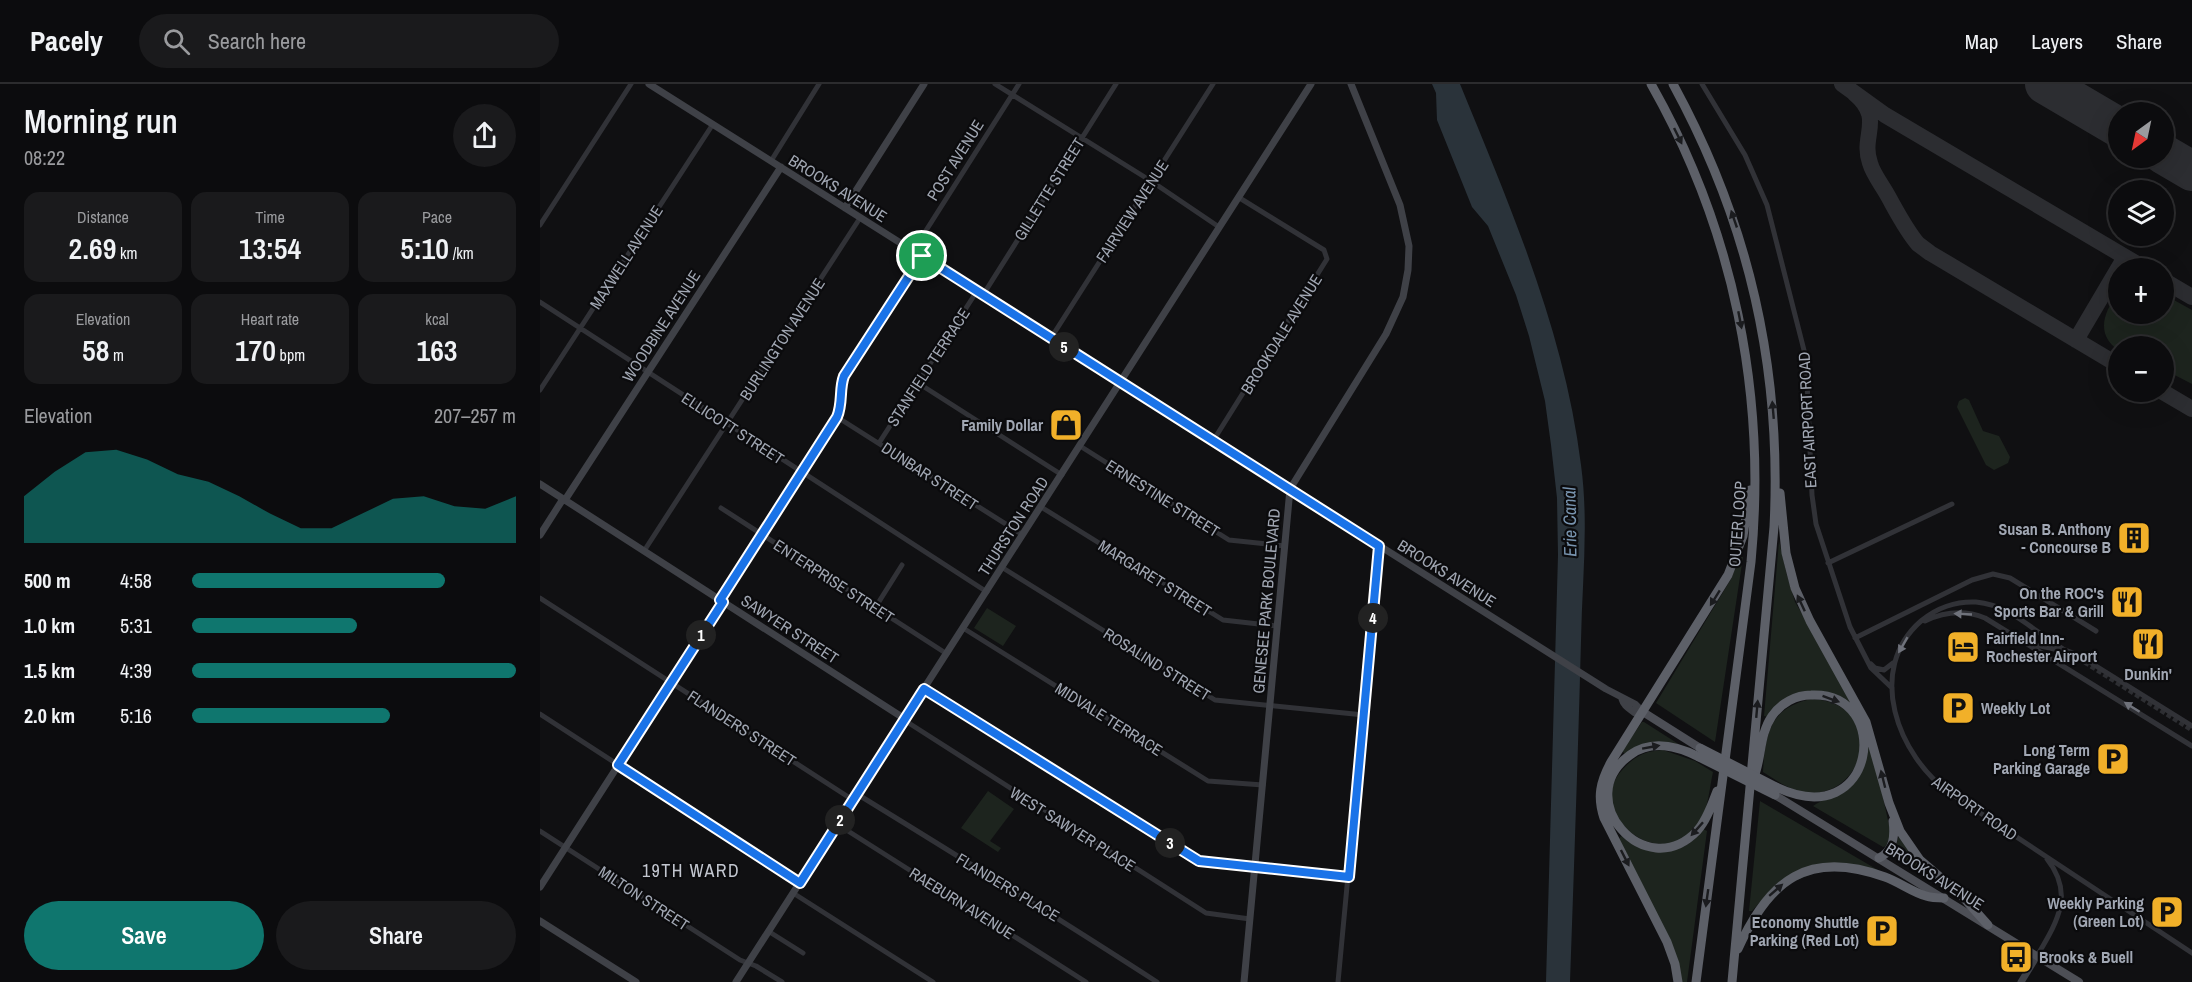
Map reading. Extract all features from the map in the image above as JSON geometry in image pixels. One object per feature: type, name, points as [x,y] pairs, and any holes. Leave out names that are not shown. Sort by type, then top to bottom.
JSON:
[{"type":"highway","name":"OUTER LOOP","points":[[1651,84],[1688,158],[1719,240],[1743,334],[1754,421],[1756,476],[1753,541],[1696,982]]},
{"type":"highway","points":[[1673,84],[1713,166],[1743,248],[1765,343],[1784,540],[1791,576],[1805,610],[1864,717],[1872,738],[1889,803],[1894,839],[1888,851],[1879,858]]},
{"type":"highway","points":[[1678,982],[1675,964],[1667,942],[1604,818],[1600,806],[1600,786],[1642,712],[1717,596],[1735,562],[1747,515],[1754,421]]},
{"type":"highway","points":[[1732,982],[1773,527],[1774,430]]},
{"type":"highway","points":[[1723,777],[1703,823],[1697,831],[1685,841],[1668,847],[1651,847],[1634,841],[1620,829],[1609,806],[1609,790],[1614,773],[1625,759],[1639,750],[1659,746],[1700,753],[1775,791],[1820,797],[1836,791],[1851,781],[1861,765],[1865,744],[1859,723],[1848,708],[1832,698],[1814,695],[1798,697],[1780,707],[1764,731],[1758,766],[1749,788]]},
{"type":"highway","points":[[1889,803],[1900,831],[1916,855],[1934,874],[1962,896],[1988,925]]},
{"type":"highway","points":[[1734,957],[1748,926],[1765,901],[1789,880],[1812,869],[1842,866],[1858,869],[1887,878],[1926,896],[1944,898]]},
{"type":"main road","name":"BROOKS AVENUE","points":[[1642,712],[1700,753]]},
{"type":"main road","name":"BROOKS AVENUE","points":[[1775,791],[2079,982]]},
{"type":"street","points":[[540,225],[631,84]]},
{"type":"street","name":"BROOKS AVENUE","points":[[649,84],[1606,689],[1635,704],[1642,712]]},
{"type":"street","points":[[771,161],[819,84]]},
{"type":"street","points":[[845,208],[924,84]]},
{"type":"street","points":[[995,84],[1219,227]]},
{"type":"street","name":"POST AVENUE","points":[[913,251],[1019,84]]},
{"type":"street","name":"GILLETTE STREET","points":[[980,293],[1116,84]]},
{"type":"street","name":"FAIRVIEW AVENUE","points":[[1051,338],[1213,84]]},
{"type":"street","name":"THURSTON ROAD","points":[[736,982],[1311,84]]},
{"type":"street","name":"GENESEE PARK BOULEVARD","points":[[1244,982],[1290,489],[1386,334],[1399,308],[1406,284],[1409,246],[1402,212],[1351,84]]},
{"type":"street","name":"EAST AIRPORT ROAD","points":[[1702,84],[1748,162],[1764,198],[1805,353],[1813,507],[1816,524],[1846,619],[1871,668],[1892,688]]},
{"type":"street","name":"MAXWELL AVENUE","points":[[540,388],[713,124]]},
{"type":"street","name":"WOODBINE AVENUE","points":[[540,535],[781,167]]},
{"type":"street","name":"BROOKDALE AVENUE","points":[[1214,441],[1328,259],[1324,250],[1238,197]]},
{"type":"street","name":"BURLINGTON AVENUE","points":[[644,551],[860,218]]},
{"type":"street","points":[[540,887],[671,682],[760,534],[837,417],[841,406],[844,376],[922,256]]},
{"type":"street","name":"STANFIELD TERRACE","points":[[879,443],[980,293]]},
{"type":"street","name":"ELLICOTT STREET","points":[[540,302],[987,592]]},
{"type":"street","points":[[918,383],[1062,474]]},
{"type":"street","name":"DUNBAR STREET","points":[[837,417],[1023,535]]},
{"type":"street","name":"ERNESTINE STREET","points":[[1080,446],[1229,540],[1286,546]]},
{"type":"street","name":"SAWYER STREET","points":[[540,484],[905,720]]},
{"type":"street","points":[[1828,563],[1952,504]]},
{"type":"street","name":"MARGARET STREET","points":[[1041,507],[1223,620],[1277,626]]},
{"type":"street","name":"ENTERPRISE STREET","points":[[721,508],[947,654]]},
{"type":"street","points":[[1338,982],[1379,546]]},
{"type":"street","points":[[875,608],[902,565]]},
{"type":"street","name":"ROSALIND STREET","points":[[1003,567],[1215,700],[1364,715]]},
{"type":"street","points":[[1855,638],[1972,580],[1993,574],[2015,580],[2096,631]]},
{"type":"street","name":"FLANDERS STREET","points":[[540,598],[855,797]]},
{"type":"street","points":[[1913,629],[1934,611],[1950,605],[1970,602],[1992,605],[2012,614],[2060,648],[2080,656],[2192,726]]},
{"type":"street","points":[[1913,629],[1933,618],[1958,613],[1981,616],[2192,746]]},
{"type":"street","name":"MIDVALE TERRACE","points":[[963,628],[1208,781],[1263,786]]},
{"type":"street","name":"AIRPORT ROAD","points":[[1913,629],[1901,646],[1895,662],[1892,688],[1901,732],[1910,751],[1923,769],[1950,793],[2192,953]]},
{"type":"street","points":[[2013,635],[2038,647],[2060,648]]},
{"type":"street","points":[[1867,659],[1875,668],[1884,670],[1895,662]]},
{"type":"street","points":[[924,689],[1199,861],[1349,877]]},
{"type":"street","points":[[540,714],[800,883]]},
{"type":"street","name":"WEST SAWYER PLACE","points":[[905,720],[1206,913],[1250,919]]},
{"type":"street","name":"FLANDERS PLACE","points":[[855,797],[1051,914],[1157,982]]},
{"type":"street","name":"RAEBURN AVENUE","points":[[837,824],[1086,982]]},
{"type":"street","name":"MILTON STREET","points":[[540,831],[740,960],[756,966],[782,982]]},
{"type":"street","name":"AIRPORT ROAD","points":[[2037,850],[2056,871],[2062,896],[2059,917],[2037,956]]},
{"type":"street","points":[[793,893],[933,982]]},
{"type":"street","points":[[540,921],[636,982]]},
{"type":"street","points":[[768,931],[803,953]]},
{"type":"street","points":[[2021,982],[2037,956]]},
{"type":"shaded area","points":[[2174,300],[2192,310],[2192,384],[2174,375],[2174,336],[2108,336],[2108,339],[2104,330],[2108,311],[2108,324],[2174,324]]},
{"type":"shaded area","points":[[1965,398],[1969,400],[1983,431],[1999,436],[2010,457],[2008,463],[1994,470],[1986,465],[1957,407],[1959,401]]},
{"type":"shaded area","points":[[1779,541],[1795,602],[1857,707],[1854,709],[1833,695],[1813,691],[1769,717],[1764,716]]},
{"type":"shaded area","points":[[1740,557],[1743,557],[1715,742],[1656,703],[1731,579]]},
{"type":"shaded area","points":[[987,608],[1016,626],[1003,646],[974,628]]},
{"type":"shaded area","points":[[1812,699],[1836,704],[1852,716],[1859,730],[1861,744],[1852,772],[1841,783],[1826,791],[1809,793],[1791,788],[1763,772],[1768,734],[1772,724],[1787,708]]},
{"type":"shaded area","points":[[1642,722],[1680,745],[1626,755],[1622,751]]},
{"type":"shaded area","points":[[1868,747],[1872,748],[1891,834],[1886,846],[1883,847],[1813,806],[1851,786],[1863,768]]},
{"type":"shaded area","points":[[1663,750],[1695,761],[1713,772],[1703,817],[1695,829],[1679,841],[1661,844],[1644,840],[1629,831],[1618,818],[1612,802],[1613,785],[1627,764],[1646,753]]},
{"type":"shaded area","points":[[988,791],[1014,809],[990,841],[1001,848],[998,852],[961,828]]},
{"type":"shaded area","points":[[1760,801],[1883,873],[1838,864],[1771,890],[1752,911],[1749,911]]},
{"type":"shaded area","points":[[1703,829],[1707,831],[1687,982],[1682,982],[1619,839],[1621,836],[1642,848],[1665,851],[1686,845]]},
{"type":"shaded area","points":[[1899,835],[1921,866],[1921,870],[1894,854]]},
{"type":"water","name":"Erie Canal","points":[[1432,84],[1460,84],[1498,176],[1549,319],[1573,416],[1581,465],[1585,509],[1570,982],[1546,982],[1558,555],[1557,498],[1545,401],[1516,295],[1488,226],[1472,207],[1437,120],[1436,93]]},
{"type":"taxiway","points":[[1842,84],[1885,115],[2127,258]]},
{"type":"taxiway","points":[[1854,93],[1863,102],[1870,119],[1868,153],[1871,167],[1918,244],[2108,359]]},
{"type":"taxiway","points":[[2076,340],[2125,257]]},
{"type":"taxiway","points":[[2174,286],[2192,297]]},
{"type":"taxiway","points":[[2174,398],[2192,409]]},
{"type":"runway","points":[[2045,84],[2108,121]]},
{"type":"runway","points":[[2174,160],[2192,171]]},
{"type":"tunnel","points":[[2072,654],[2192,730]]},
{"type":"place","name":"Family Dollar","points":[[1066,425]]},
{"type":"place","name":"Susan B. Anthony - Concourse B","points":[[2134,538]]},
{"type":"place","name":"On the ROC's Sports Bar & Grill","points":[[2127,602]]},
{"type":"place","name":"Dunkin'","points":[[2148,644]]},
{"type":"place","name":"Fairfield Inn- Rochester Airport","points":[[1963,647]]},
{"type":"place","name":"Weekly Lot","points":[[1958,708]]},
{"type":"place","name":"Long Term Parking Garage","points":[[2113,759]]},
{"type":"place","name":"Weekly Parking (Green Lot)","points":[[2167,912]]},
{"type":"place","name":"Economy Shuttle Parking (Red Lot)","points":[[1882,931]]},
{"type":"place","name":"Brooks & Buell","points":[[2016,957]]},
{"type":"district","name":"19TH WARD","points":[[691,871]]},
{"type":"route","points":[[922,256],[1379,546],[1349,877],[1199,861],[924,689],[800,883],[618,765],[723,602],[720,600],[760,534],[837,417],[841,406],[844,376],[922,256]]}]
